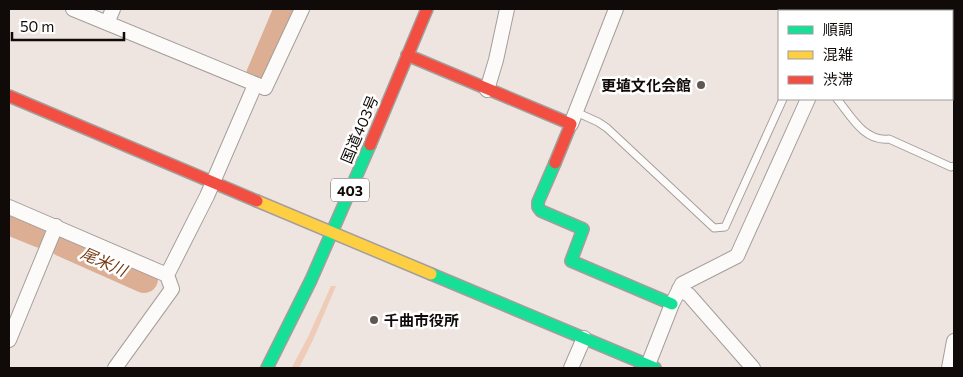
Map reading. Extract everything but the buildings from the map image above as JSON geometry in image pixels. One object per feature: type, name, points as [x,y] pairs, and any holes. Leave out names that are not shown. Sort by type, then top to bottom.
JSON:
[{"type":"main road","name":"国道403号","points":[[267,368],[292,321],[332,232],[427,9]]},
{"type":"main road","points":[[407,55],[487,90],[574,118],[538,202],[538,207],[583,229],[571,261],[672,304]]},
{"type":"main road","points":[[9,96],[651,367]]},
{"type":"street","points":[[74,9],[265,88],[302,9]]},
{"type":"street","points":[[107,24],[113,9]]},
{"type":"street","points":[[487,90],[496,60],[507,9]]},
{"type":"street","points":[[574,118],[616,9]]},
{"type":"street","points":[[115,368],[172,289],[167,275],[207,196],[255,85]]},
{"type":"street","points":[[651,367],[672,304],[682,284],[737,256],[808,100]]},
{"type":"street","points":[[9,207],[167,275]]},
{"type":"street","points":[[9,340],[56,226]]},
{"type":"street","points":[[679,289],[689,295],[753,368]]},
{"type":"street","points":[[571,368],[584,338]]},
{"type":"street","points":[[949,368],[954,341]]},
{"type":"lane","points":[[574,118],[598,122],[607,128],[714,228],[725,227],[783,100]]},
{"type":"lane","points":[[838,100],[866,134],[880,140],[889,139],[952,167],[954,166]]},
{"type":"shaded area","points":[[331,286],[336,286],[313,340],[299,368],[292,367],[308,337]]},
{"type":"waterway","name":"尾米川","points":[[260,75],[288,9]]},
{"type":"waterway","name":"尾米川","points":[[9,221],[41,234]]},
{"type":"waterway","name":"尾米川","points":[[63,243],[144,279]]},
{"type":"traffic: fast","points":[[267,368],[311,280],[370,145]]},
{"type":"traffic: fast","points":[[555,163],[538,202],[538,207],[541,211],[583,229],[571,261],[672,304]]},
{"type":"traffic: fast","points":[[431,274],[655,368]]},
{"type":"traffic: slow","points":[[257,201],[431,274]]},
{"type":"traffic: jam","points":[[370,145],[427,9]]},
{"type":"traffic: jam","points":[[407,55],[571,124],[555,163]]},
{"type":"traffic: jam","points":[[9,96],[257,201]]},
{"type":"place","name":"更埴文化会館","points":[[701,85]]},
{"type":"place","name":"千曲市役所","points":[[374,320]]}]
